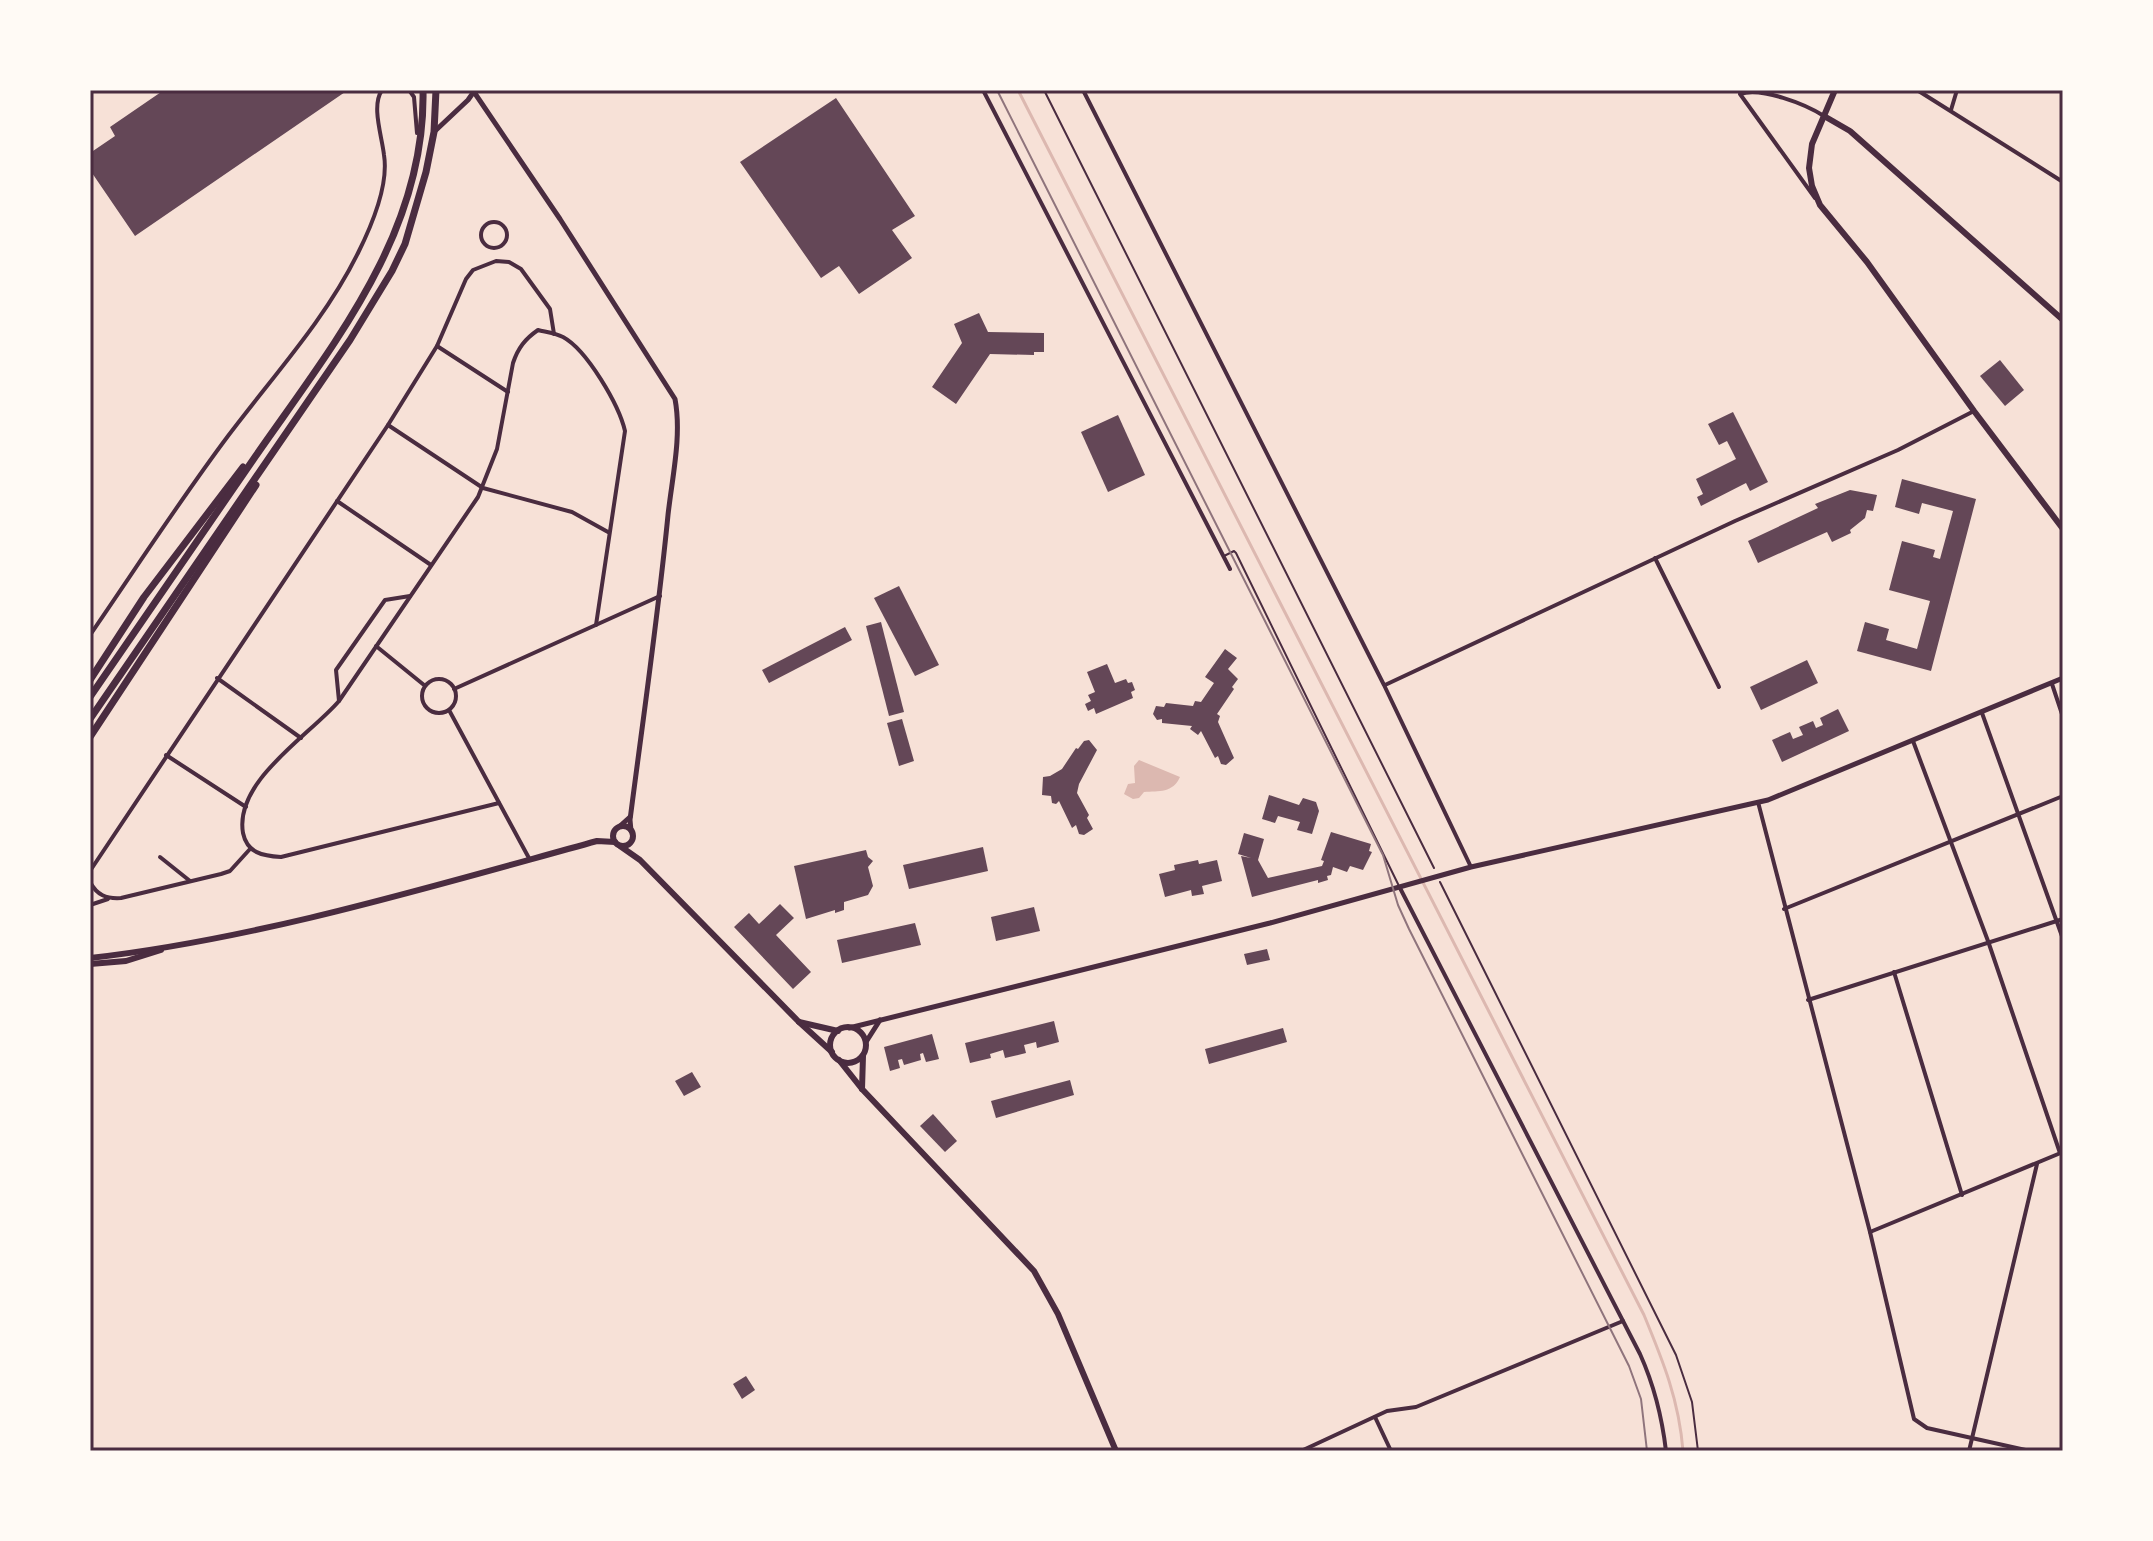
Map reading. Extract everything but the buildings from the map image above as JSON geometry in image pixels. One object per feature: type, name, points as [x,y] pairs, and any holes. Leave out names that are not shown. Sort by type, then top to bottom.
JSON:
[{"type":"highway","points":[[90,697],[361,302],[382,265],[411,184],[418,150],[423,90]]},
{"type":"highway","points":[[90,719],[350,340],[392,271],[405,244],[420,197],[434,132],[436,90]]},
{"type":"highway","points":[[90,680],[144,597],[222,492],[245,464],[254,459]]},
{"type":"highway","points":[[90,737],[254,490],[264,467]]},
{"type":"main road","points":[[1835,90],[1812,144],[1809,168],[1820,205],[1867,262],[2063,529]]},
{"type":"main road","points":[[1824,116],[1850,131],[2063,320]]},
{"type":"main road","points":[[90,961],[126,961],[161,950],[350,907],[597,841],[617,828],[626,827],[632,835],[640,860]]},
{"type":"main road","points":[[617,828],[612,836],[617,844],[640,860],[832,1052],[862,1089],[1034,1271],[1058,1314],[1116,1451]]},
{"type":"main road","points":[[597,841],[629,844],[632,835]]},
{"type":"main road","points":[[798,1021],[838,1031],[849,1028],[860,1032],[866,1042],[862,1089]]},
{"type":"main road","points":[[832,1052],[831,1040],[838,1031]]},
{"type":"main road","points":[[839,1060],[855,1062],[863,1055]]},
{"type":"street","points":[[90,635],[212,457],[311,330],[347,274],[375,212],[385,175],[378,113],[378,97],[382,90]]},
{"type":"street","points":[[409,90],[414,97],[418,150]]},
{"type":"street","points":[[983,90],[1230,569]]},
{"type":"street","points":[[1083,90],[1384,685],[1471,867]]},
{"type":"street","points":[[1917,90],[2063,182]]},
{"type":"street","points":[[1951,110],[1957,90]]},
{"type":"street","points":[[434,132],[474,91],[675,399],[678,420],[660,596],[631,816],[632,835]]},
{"type":"street","points":[[1820,205],[1740,94],[1753,91],[1806,105],[1824,116]]},
{"type":"street","points":[[492,222],[503,226],[506,237],[495,248],[486,245],[481,237],[483,228],[492,222]]},
{"type":"street","points":[[495,248],[496,261]]},
{"type":"street","points":[[90,871],[388,425],[437,346],[466,279],[473,270],[496,261],[509,262],[521,269],[550,309],[554,334]]},
{"type":"street","points":[[499,803],[281,857],[264,856],[250,849],[242,823],[246,807],[271,767],[286,749],[325,718],[339,701],[483,488],[497,449],[513,363],[527,337],[538,330],[566,339],[572,345],[605,384],[620,410],[625,431],[596,625]]},
{"type":"street","points":[[437,346],[508,392]]},
{"type":"street","points":[[1384,685],[1655,558],[1898,450],[1974,411]]},
{"type":"street","points":[[388,425],[483,488],[572,512],[608,532]]},
{"type":"street","points":[[337,501],[431,565]]},
{"type":"street","points":[[1655,558],[1719,687]]},
{"type":"street","points":[[339,701],[336,670],[385,600],[410,596]]},
{"type":"street","points":[[454,689],[660,596]]},
{"type":"street","points":[[376,646],[424,685]]},
{"type":"street","points":[[217,678],[301,738]]},
{"type":"street","points":[[435,678],[444,679],[454,689],[456,700],[449,710],[440,713],[428,710],[422,699],[424,685],[435,678]]},
{"type":"street","points":[[849,1028],[1256,927],[1471,867],[1758,802],[2063,678]]},
{"type":"street","points":[[2052,684],[2063,717]]},
{"type":"street","points":[[449,710],[530,860]]},
{"type":"street","points":[[1982,713],[2060,920],[2063,939]]},
{"type":"street","points":[[1870,1232],[2061,1152],[1988,941],[1913,741]]},
{"type":"street","points":[[166,755],[246,807]]},
{"type":"street","points":[[1784,909],[2063,796]]},
{"type":"street","points":[[1758,802],[1870,1232],[1914,1419],[1927,1428],[2030,1451]]},
{"type":"street","points":[[617,828],[631,816]]},
{"type":"street","points":[[90,905],[230,871],[250,849]]},
{"type":"street","points":[[160,857],[190,881]]},
{"type":"street","points":[[90,882],[97,892],[108,899]]},
{"type":"street","points":[[1402,885],[1650,1377],[1666,1451]]},
{"type":"street","points":[[1808,1000],[2060,920]]},
{"type":"street","points":[[1894,972],[1962,1195]]},
{"type":"street","points":[[866,1042],[881,1019]]},
{"type":"street","points":[[1969,1451],[2037,1164]]},
{"type":"street","points":[[1301,1451],[1387,1411],[1416,1407],[1623,1321]]},
{"type":"street","points":[[1374,1417],[1391,1451]]},
{"type":"lane","points":[[1223,556],[1236,553],[1402,885]]},
{"type":"path","points":[[1044,90],[1355,706],[1435,876],[1676,1355],[1692,1402],[1698,1451]]},
{"type":"shaded area","points":[[1139,760],[1180,777],[1169,789],[1144,792],[1133,799],[1124,794],[1128,784],[1135,783],[1134,766]]},
{"type":"waterway","points":[[1018,90],[1644,1315],[1674,1398],[1683,1451]]},
{"type":"tram line","points":[[997,90],[1383,855],[1398,905],[1409,929],[1629,1366],[1641,1399],[1647,1451]]}]
